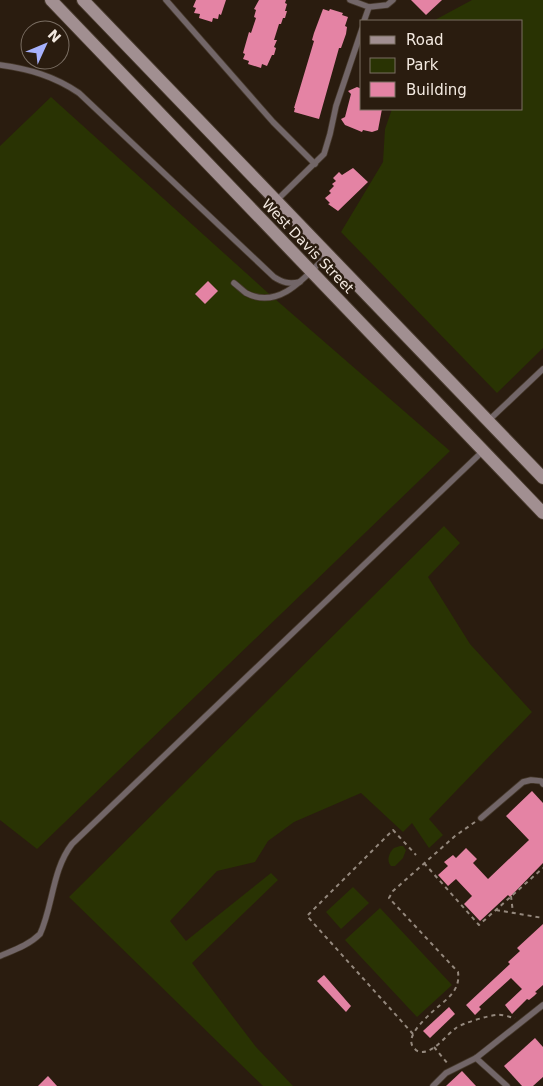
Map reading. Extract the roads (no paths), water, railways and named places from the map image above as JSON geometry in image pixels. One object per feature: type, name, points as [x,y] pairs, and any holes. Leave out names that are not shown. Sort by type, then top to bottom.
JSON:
[{"type":"main road","name":"West Davis Street","points":[[50,0],[543,513]]},
{"type":"main road","name":"West Davis Street","points":[[83,0],[543,478]]},
{"type":"lane","points":[[166,0],[273,122],[315,164]]},
{"type":"lane","points":[[350,0],[369,7],[387,5],[393,0]]},
{"type":"lane","points":[[364,20],[369,7]]},
{"type":"lane","points":[[277,200],[324,154],[336,106],[360,35]]},
{"type":"lane","points":[[0,66],[36,71],[65,83],[79,93],[274,278],[283,282],[300,282]]},
{"type":"lane","points":[[234,283],[247,293],[264,297],[283,295],[300,282],[328,254]]},
{"type":"lane","points":[[488,420],[543,369]]},
{"type":"lane","points":[[0,956],[23,946],[40,934],[44,927],[59,869],[67,850],[72,844],[483,450]]},
{"type":"lane","points":[[481,818],[523,782],[531,780],[541,781],[543,784]]},
{"type":"lane","points":[[433,1086],[452,1070],[476,1058],[543,1005]]},
{"type":"lane","points":[[476,1058],[507,1086]]}]
